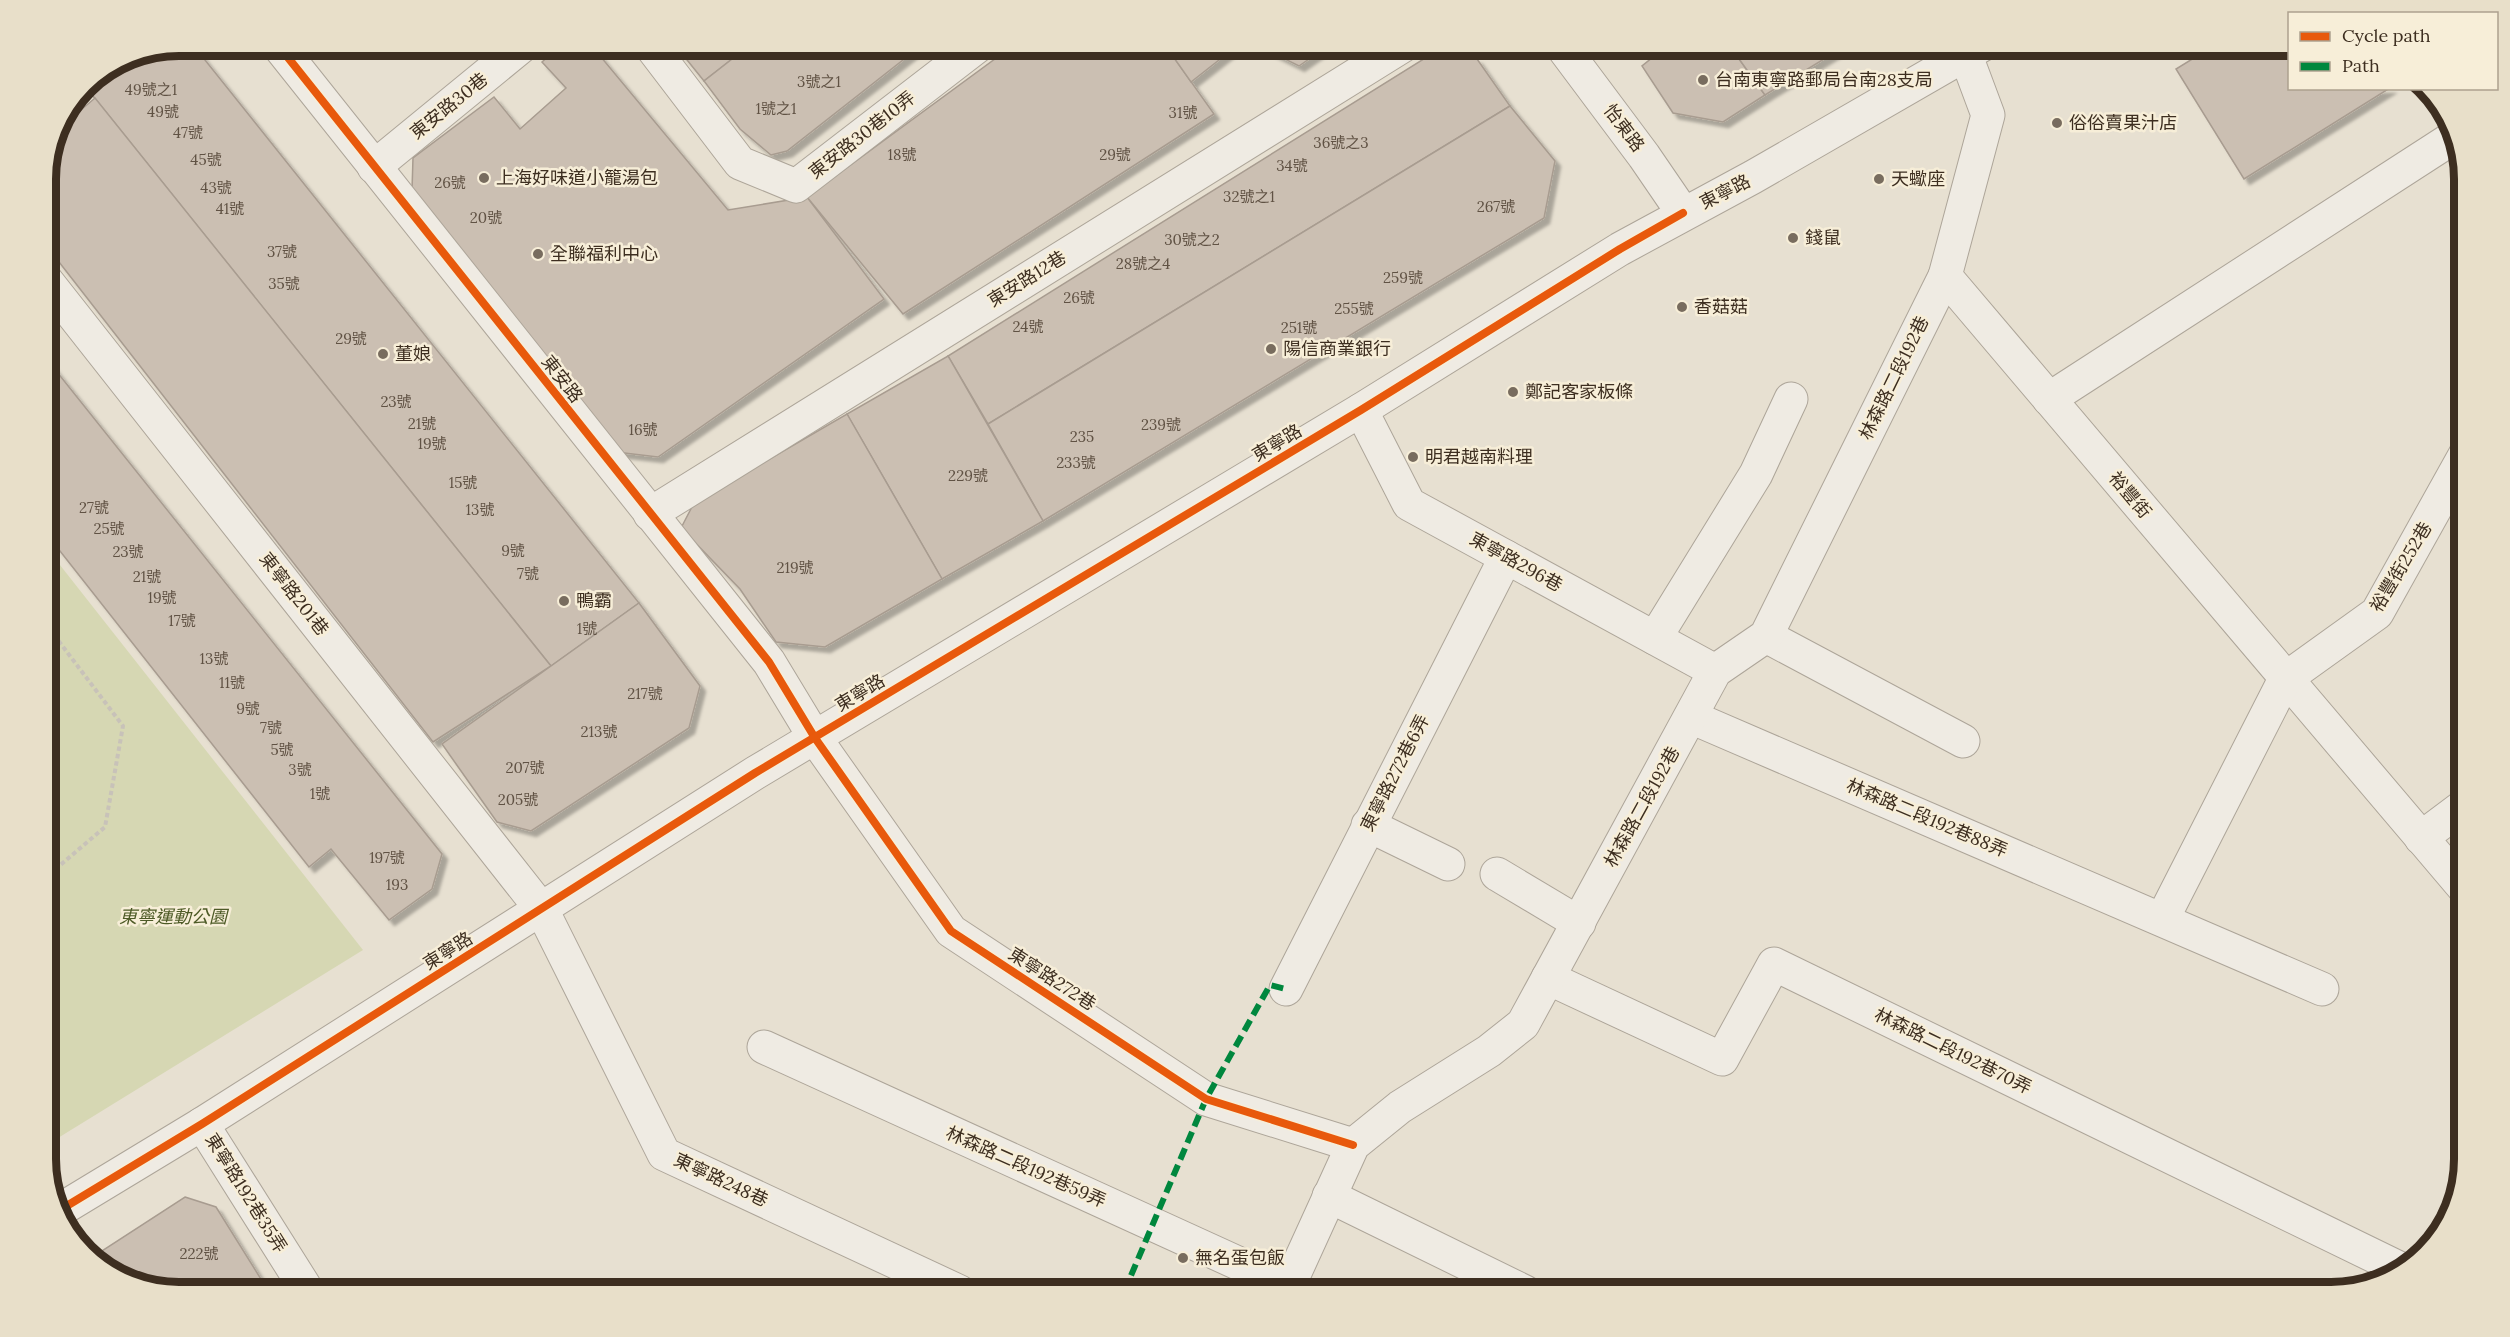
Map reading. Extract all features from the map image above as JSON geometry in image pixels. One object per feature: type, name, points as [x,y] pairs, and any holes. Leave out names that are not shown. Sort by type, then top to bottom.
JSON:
[{"type":"street","name":"東安路","points":[[287,56],[769,662],[815,738]]},
{"type":"street","name":"東安路30巷","points":[[374,166],[509,56]]},
{"type":"street","name":"東安路30巷10弄","points":[[658,56],[740,163],[796,186],[966,56]]},
{"type":"street","name":"東安路12巷","points":[[651,514],[1386,56]]},
{"type":"street","name":"怡東路","points":[[1569,56],[1644,156],[1683,213]]},
{"type":"street","name":"東寧路","points":[[65,1207],[202,1124],[815,738],[1361,410],[1620,249],[1753,177],[1964,56]]},
{"type":"street","points":[[1945,276],[1988,116],[1975,56]]},
{"type":"street","points":[[2049,399],[2448,141]]},
{"type":"street","name":"裕豐街","points":[[1945,276],[2454,876]]},
{"type":"street","name":"林森路二段192巷","points":[[1290,1282],[1353,1145],[1400,1107],[1489,1051],[1524,1024],[1715,671],[1766,636],[1945,276]]},
{"type":"street","name":"東寧路201巷","points":[[56,293],[542,909]]},
{"type":"street","points":[[1654,638],[1756,474],[1791,399]]},
{"type":"street","name":"東寧路296巷","points":[[1361,410],[1409,504],[1715,671]]},
{"type":"street","name":"裕豐街252巷","points":[[2286,679],[2377,613],[2454,475]]},
{"type":"street","name":"東寧路272巷6弄","points":[[1286,989],[1506,557]]},
{"type":"street","points":[[1766,636],[1963,741]]},
{"type":"street","points":[[2163,918],[2286,679]]},
{"type":"street","name":"林森路二段192巷88弄","points":[[1692,717],[2163,918],[2322,989]]},
{"type":"street","name":"東寧路272巷","points":[[815,738],[951,931],[1206,1098],[1353,1145]]},
{"type":"street","points":[[2421,838],[2454,813]]},
{"type":"street","points":[[1368,825],[1448,864]]},
{"type":"street","points":[[1497,874],[1579,922]]},
{"type":"street","name":"東寧路248巷","points":[[542,909],[664,1154],[939,1282]]},
{"type":"street","name":"林森路二段192巷70弄","points":[[1548,978],[1722,1059],[1774,964],[2393,1265]]},
{"type":"street","name":"林森路二段192巷59弄","points":[[764,1047],[1272,1282]]},
{"type":"street","name":"東寧路192巷35弄","points":[[202,1124],[302,1282]]},
{"type":"street","points":[[1329,1196],[1505,1282]]},
{"type":"path","points":[[56,638],[123,726],[105,827],[56,869]]},
{"type":"green space","name":"東寧運動公園","points":[[56,560],[363,950],[56,1139]]},
{"type":"building","points":[[202,56],[639,603],[551,666],[90,92],[103,81],[124,68],[146,60],[162,57]]},
{"type":"building","points":[[549,56],[600,56],[728,210],[807,197],[884,299],[658,457],[616,452],[412,190],[413,158],[494,97],[520,129],[566,88],[542,62]]},
{"type":"building","points":[[684,56],[736,56],[704,81]]},
{"type":"building","points":[[736,56],[908,56],[787,151],[771,155],[740,129],[704,81]]},
{"type":"building","points":[[999,56],[1173,56],[1214,114],[903,314],[807,197]]},
{"type":"building","points":[[1173,56],[1224,56],[1191,82]]},
{"type":"building","points":[[1279,56],[1313,56],[1299,66]]},
{"type":"building","points":[[1428,56],[1464,56],[1477,59],[1510,106],[988,424],[948,356]]},
{"type":"building","name":"台南東寧路郵局台南28支局","points":[[1654,56],[1737,56],[1765,95],[1723,122],[1673,113],[1642,66]]},
{"type":"building","points":[[1737,56],[1829,56],[1765,95]]},
{"type":"building","points":[[2197,56],[2288,56],[2288,90],[2387,90],[2244,179],[2176,69]]},
{"type":"building","points":[[95,98],[551,666],[433,742],[56,258],[56,170],[60,146],[71,118]]},
{"type":"building","points":[[1510,106],[1555,161],[1544,218],[1043,521],[988,424]]},
{"type":"building","points":[[948,356],[1043,521],[942,579],[847,414]]},
{"type":"building","points":[[56,371],[442,854],[432,889],[389,920],[331,849],[309,867],[56,546]]},
{"type":"building","points":[[847,414],[942,579],[825,647],[776,642],[740,589],[681,528],[694,503]]},
{"type":"building","points":[[639,603],[700,686],[689,728],[531,831],[497,822],[442,744]]},
{"type":"building","points":[[185,1197],[216,1207],[263,1282],[162,1280],[124,1269],[99,1253]]},
{"type":"marked path","points":[[1128,1282],[1206,1099],[1270,985],[1286,989]]},
{"type":"cycle path","points":[[287,56],[769,662],[815,738],[951,931],[1206,1099],[1353,1145]]},
{"type":"cycle path","points":[[65,1207],[202,1124],[755,773],[1361,410],[1620,249],[1683,213]]},
{"type":"place","name":"台南東寧路郵局台南28支局","points":[[1703,80]]},
{"type":"place","name":"俗俗賣果汁店","points":[[2057,123]]},
{"type":"place","name":"上海好味道小籠湯包","points":[[484,178]]},
{"type":"place","name":"天蠍座","points":[[1879,179]]},
{"type":"place","name":"錢鼠","points":[[1793,238]]},
{"type":"place","name":"全聯福利中心","points":[[538,254]]},
{"type":"place","name":"香菇菇","points":[[1682,307]]},
{"type":"place","name":"陽信商業銀行","points":[[1271,349]]},
{"type":"place","name":"董娘","points":[[383,354]]},
{"type":"place","name":"鄭記客家板條","points":[[1513,392]]},
{"type":"place","name":"明君越南料理","points":[[1413,457]]},
{"type":"place","name":"鴨霸","points":[[564,601]]},
{"type":"place","name":"無名蛋包飯","points":[[1183,1258]]}]
